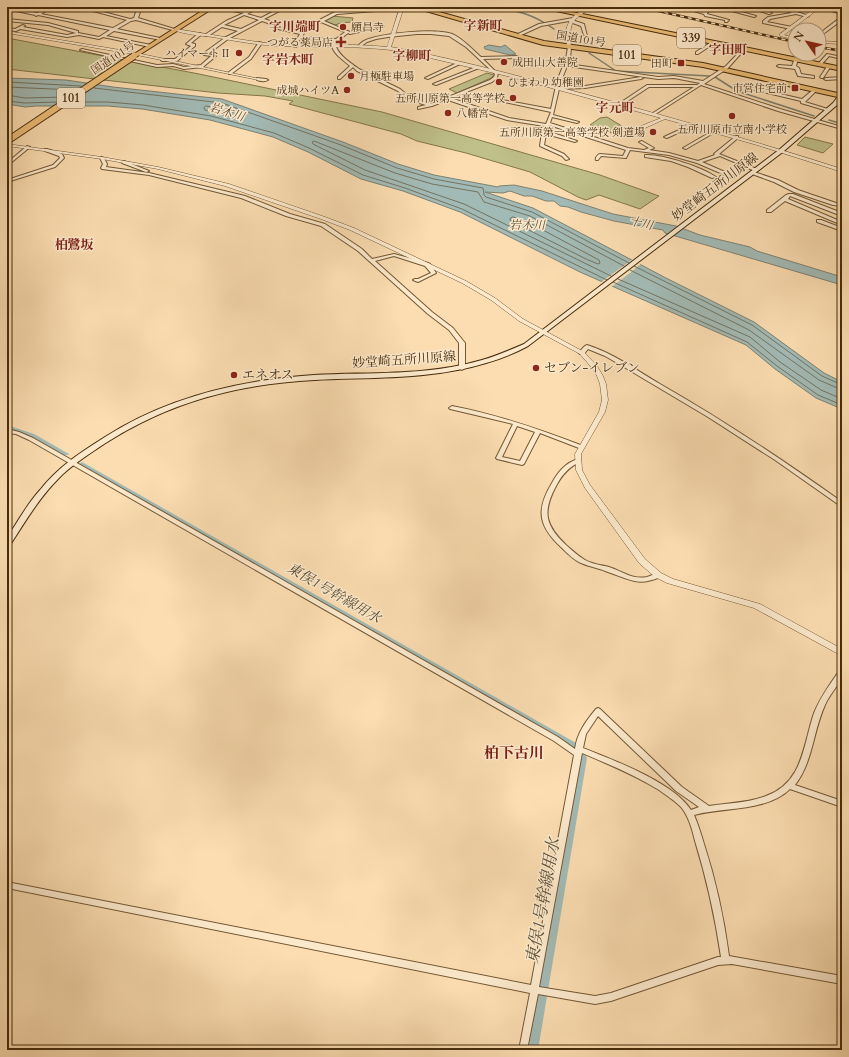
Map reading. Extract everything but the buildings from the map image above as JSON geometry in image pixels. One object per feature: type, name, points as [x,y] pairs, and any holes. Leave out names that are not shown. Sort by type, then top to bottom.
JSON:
[{"type":"highway","name":"国道101号","points":[[7,141],[160,39],[211,7]]},
{"type":"highway","name":"国道101号","points":[[414,7],[518,36],[568,48],[690,63],[842,96]]},
{"type":"highway","name":"339","points":[[540,7],[787,57]]},
{"type":"highway","name":"339","points":[[810,62],[842,69]]},
{"type":"main road","name":"妙堂崎五所川原線","points":[[7,543],[42,492],[56,476],[72,463],[110,435],[144,417],[206,393],[242,385],[286,379],[433,372],[462,368],[499,358],[526,345],[755,172],[829,110],[842,96]]},
{"type":"street","points":[[9,9],[15,7]]},
{"type":"street","points":[[36,15],[51,7]]},
{"type":"street","points":[[80,7],[130,20]]},
{"type":"street","points":[[127,7],[138,12],[136,19]]},
{"type":"street","points":[[211,7],[246,13],[269,22],[275,27],[299,32],[336,13],[402,7],[389,48]]},
{"type":"street","points":[[208,35],[258,7]]},
{"type":"street","points":[[112,50],[82,50],[157,66],[184,68],[202,66],[214,56],[205,54],[227,38],[285,7]]},
{"type":"street","points":[[336,13],[339,7]]},
{"type":"street","points":[[567,159],[563,155],[542,146],[544,132],[553,111],[558,88],[568,59],[568,31],[572,20],[589,7]]},
{"type":"street","points":[[685,7],[705,13],[706,15],[727,20],[726,21]]},
{"type":"street","points":[[705,13],[713,7]]},
{"type":"street","points":[[719,7],[754,16]]},
{"type":"street","points":[[750,7],[770,13]]},
{"type":"street","points":[[778,7],[807,16]]},
{"type":"street","points":[[798,22],[819,7],[842,13]]},
{"type":"street","points":[[9,9],[160,39]]},
{"type":"street","points":[[14,21],[28,13]]},
{"type":"street","points":[[787,27],[764,22],[769,18],[795,13]]},
{"type":"street","points":[[827,30],[842,18]]},
{"type":"street","points":[[7,20],[48,24],[99,38],[130,20],[136,19],[176,30],[260,43],[295,46],[334,45],[389,48],[477,68],[619,104],[782,150],[842,171]]},
{"type":"street","points":[[518,36],[536,26],[572,20],[583,25],[586,35]]},
{"type":"street","points":[[321,21],[348,32]]},
{"type":"street","points":[[7,30],[16,30],[29,22]]},
{"type":"street","points":[[222,26],[240,30]]},
{"type":"street","points":[[334,45],[333,43],[348,32],[382,26]]},
{"type":"street","points":[[20,28],[67,36],[71,34],[80,34]]},
{"type":"street","points":[[370,28],[383,36]]},
{"type":"street","points":[[7,30],[266,80]]},
{"type":"street","points":[[787,30],[780,35],[787,37]]},
{"type":"street","points":[[295,46],[302,33],[299,32]]},
{"type":"street","points":[[360,46],[364,41],[383,36],[407,33],[450,35],[480,58],[496,73]]},
{"type":"street","points":[[163,60],[177,60],[194,45],[188,44],[200,34]]},
{"type":"street","points":[[102,36],[150,46]]},
{"type":"street","points":[[299,38],[338,40]]},
{"type":"street","points":[[698,52],[714,42]]},
{"type":"street","points":[[827,42],[842,43]]},
{"type":"street","points":[[230,73],[250,58],[260,43]]},
{"type":"street","points":[[334,45],[338,54],[363,73],[399,90],[410,99],[431,105]]},
{"type":"street","points":[[654,114],[727,67],[744,48]]},
{"type":"street","points":[[820,64],[828,55],[842,58]]},
{"type":"street","points":[[480,58],[517,57]]},
{"type":"street","points":[[794,67],[795,62]]},
{"type":"street","points":[[427,78],[458,64]]},
{"type":"street","points":[[339,78],[353,65]]},
{"type":"street","points":[[565,65],[651,77],[674,77],[842,128]]},
{"type":"street","points":[[779,66],[797,68],[798,75],[814,78]]},
{"type":"street","points":[[829,66],[824,78],[842,78]]},
{"type":"street","points":[[435,84],[477,68]]},
{"type":"street","points":[[419,108],[431,105],[491,81],[496,77],[496,73]]},
{"type":"street","points":[[558,88],[585,87],[651,77]]},
{"type":"street","points":[[619,104],[648,86],[701,84]]},
{"type":"street","points":[[751,88],[804,100]]},
{"type":"street","points":[[804,100],[815,90]]},
{"type":"street","points":[[447,98],[508,119],[547,125],[628,149],[679,162],[714,177]]},
{"type":"street","points":[[497,100],[553,111]]},
{"type":"street","points":[[804,100],[802,102],[829,110]]},
{"type":"street","points":[[551,116],[577,122]]},
{"type":"street","points":[[643,127],[666,117]]},
{"type":"street","points":[[666,137],[693,125]]},
{"type":"street","points":[[684,148],[715,131]]},
{"type":"street","points":[[544,132],[575,141]]},
{"type":"street","points":[[737,137],[716,154],[796,191],[842,205]]},
{"type":"street","points":[[642,142],[652,148],[645,153]]},
{"type":"street","points":[[7,145],[102,158],[158,168],[227,185],[352,229],[493,299],[521,320],[545,331],[582,353],[595,367],[600,376],[603,384],[605,400],[602,412],[578,454],[579,470],[587,486],[642,561],[658,575],[682,585],[757,606],[842,653]]},
{"type":"street","points":[[7,165],[28,147]]},
{"type":"street","points":[[597,159],[600,155],[625,157],[628,149]]},
{"type":"street","points":[[7,181],[54,166],[62,158],[61,155],[45,150]]},
{"type":"street","points":[[645,153],[669,154],[685,157],[732,177]]},
{"type":"street","points":[[698,162],[720,155]]},
{"type":"street","points":[[679,162],[685,157]]},
{"type":"street","points":[[102,158],[105,164],[103,168],[132,168]]},
{"type":"street","points":[[123,162],[132,168],[149,174],[243,197],[288,215],[323,225],[372,260],[430,313],[451,329],[462,343],[462,368]]},
{"type":"street","points":[[769,211],[796,191]]},
{"type":"street","points":[[791,195],[842,215]]},
{"type":"street","points":[[786,199],[842,224]]},
{"type":"street","points":[[836,204],[842,199]]},
{"type":"street","points":[[819,221],[842,230]]},
{"type":"street","points":[[372,260],[394,255],[427,265],[434,273],[418,281],[415,280]]},
{"type":"street","points":[[582,353],[586,347],[596,350],[688,402],[781,460],[842,505]]},
{"type":"street","points":[[452,408],[492,416],[516,423],[581,447]]},
{"type":"street","points":[[516,423],[499,458],[522,463],[538,431]]},
{"type":"street","points":[[7,431],[17,433],[31,439],[578,752],[632,772],[680,802],[689,813],[706,861],[719,913],[726,960]]},
{"type":"street","points":[[578,461],[563,469],[545,501],[545,522],[554,536],[573,555],[583,561],[638,581],[649,581],[658,575]]},
{"type":"street","points":[[689,813],[706,808],[744,804],[769,799],[784,792],[801,770],[822,704],[842,672]]},
{"type":"street","points":[[523,1050],[539,991],[579,741],[598,711],[679,789],[706,808]]},
{"type":"street","points":[[790,786],[842,804]]},
{"type":"street","points":[[7,885],[539,991],[595,1000],[611,997],[718,961],[726,960],[842,980]]},
{"type":"green space","points":[[332,16],[353,18],[352,22],[335,25],[323,21]]},
{"type":"green space","points":[[7,38],[194,73],[382,112],[600,175],[659,196],[640,209],[599,195],[586,200],[530,172],[466,153],[417,141],[401,134],[289,104],[293,101],[265,96],[218,93],[7,69]]},
{"type":"green space","points":[[487,73],[494,75],[491,78],[457,93],[449,89]]},
{"type":"green space","points":[[607,117],[625,128],[612,133],[590,125],[600,118]]},
{"type":"green space","points":[[805,137],[833,144],[823,153],[797,145]]},
{"type":"water","points":[[489,45],[501,47],[505,45],[516,54],[510,55],[485,49],[484,47]]},
{"type":"water","name":"岩木川","points":[[7,78],[66,80],[113,87],[222,99],[343,142],[398,164],[434,175],[498,187],[514,185],[542,191],[613,214],[676,226],[700,235],[750,247],[757,251],[842,277],[842,285],[665,233],[663,230],[614,221],[560,206],[554,201],[546,201],[532,196],[524,196],[510,191],[503,193],[485,192],[533,208],[666,278],[754,322],[824,373],[842,382],[842,409],[816,398],[775,369],[746,345],[580,272],[460,212],[403,191],[361,179],[308,152],[273,137],[210,120],[142,109],[108,106],[25,107],[7,104]]},
{"type":"pier","points":[[633,259],[642,263],[610,288],[600,283]]},
{"type":"waterway","points":[[492,9],[509,10],[525,14],[554,29]]},
{"type":"waterway","points":[[589,53],[616,71],[709,76]]},
{"type":"waterway","points":[[715,77],[737,91],[814,116]]},
{"type":"waterway","points":[[829,120],[842,124]]},
{"type":"waterway","name":"東俣1号幹線用水","points":[[7,427],[32,435],[66,454]]},
{"type":"waterway","name":"東俣1号幹線用水","points":[[82,464],[573,745]]},
{"type":"waterway","name":"東俣1号幹線用水","points":[[533,1050],[583,758]]},
{"type":"railway","points":[[641,7],[787,40]]},
{"type":"railway","points":[[827,48],[842,51]]},
{"type":"place","name":"願昌寺","points":[[343,27]]},
{"type":"place","name":"つがる薬局店","points":[[341,42]]},
{"type":"place","name":"ハイマートⅡ","points":[[239,53]]},
{"type":"place","name":"成田山大善院","points":[[504,62]]},
{"type":"place","name":"田町","points":[[681,63]]},
{"type":"place","name":"月極駐車場","points":[[351,76]]},
{"type":"place","name":"ひまわり幼稚園","points":[[499,82]]},
{"type":"place","name":"市営住宅前","points":[[795,88]]},
{"type":"place","name":"成城ハイツA","points":[[347,90]]},
{"type":"place","name":"五所川原第一高等学校","points":[[513,98]]},
{"type":"place","name":"八幡宮","points":[[448,113]]},
{"type":"place","name":"五所川原市立南小学校","points":[[732,116]]},
{"type":"place","name":"五所川原第一高等学校 剣道場","points":[[653,132]]},
{"type":"place","name":"セブン-イレブン","points":[[536,368]]},
{"type":"place","name":"エネオス","points":[[234,375]]},
{"type":"district","name":"字新町","points":[[483,26]]},
{"type":"district","name":"字川端町","points":[[295,27]]},
{"type":"district","name":"字田町","points":[[728,50]]},
{"type":"district","name":"字柳町","points":[[412,56]]},
{"type":"district","name":"字岩木町","points":[[288,60]]},
{"type":"district","name":"字元町","points":[[615,108]]},
{"type":"district","name":"柏鷺坂","points":[[74,245]]},
{"type":"district","name":"柏下古川","points":[[514,753]]},
{"type":"water label","name":"十川","points":[[641,223]]}]
